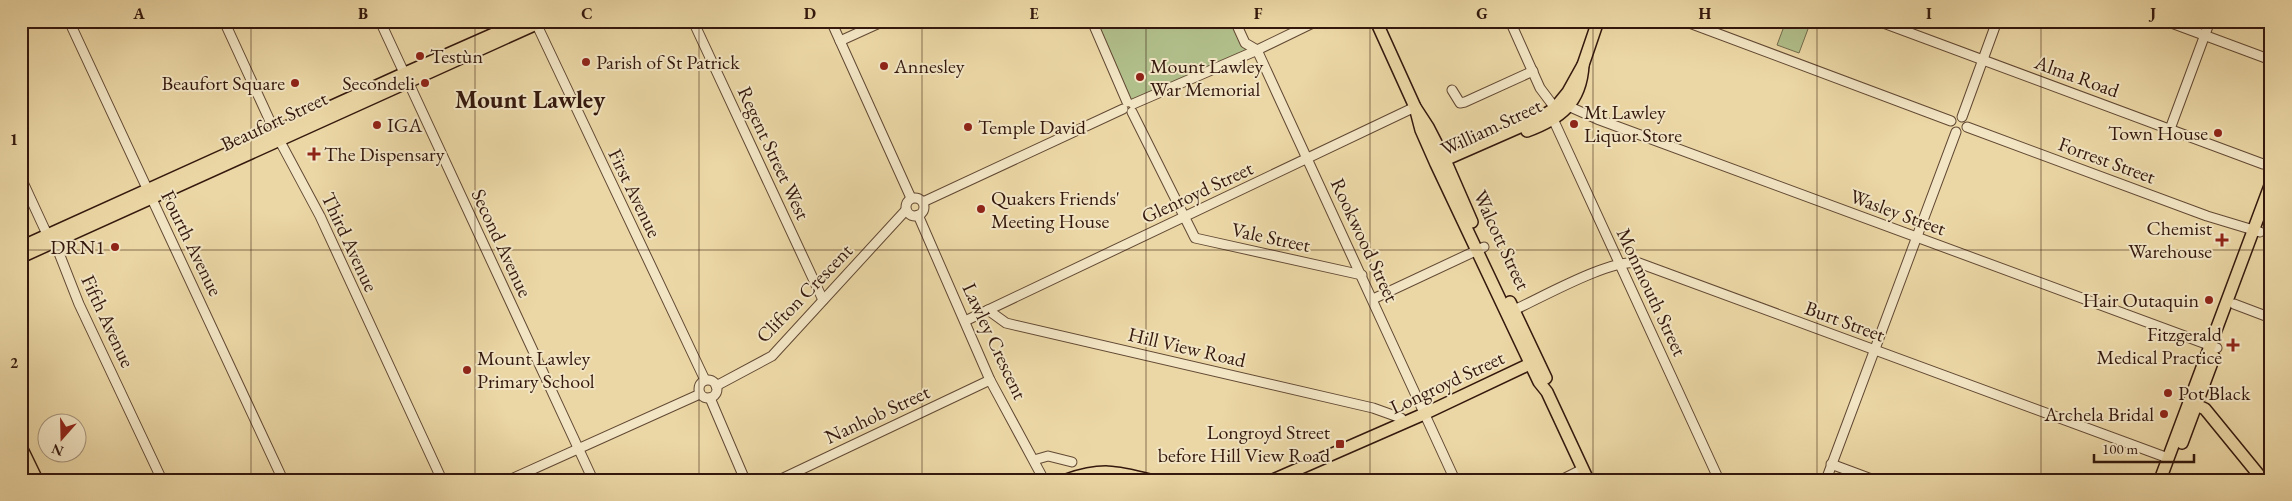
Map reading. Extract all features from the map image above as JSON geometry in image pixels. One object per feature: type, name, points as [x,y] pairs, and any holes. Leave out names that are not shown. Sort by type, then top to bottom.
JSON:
[{"type":"main road","name":"Beaufort Street","points":[[21,257],[52,239],[405,78],[523,21]]},
{"type":"main road","name":"Walcott Street","points":[[1376,21],[1416,107],[1421,130],[1442,165],[1531,359]]},
{"type":"main road","name":"William Street","points":[[1554,114],[1583,66],[1598,21]]},
{"type":"main road","name":"Beaufort Street","points":[[405,78],[538,22]]},
{"type":"main road","name":"William Street","points":[[1442,165],[1568,106],[1582,81],[1583,66]]},
{"type":"main road","points":[[2214,347],[2234,304],[2271,183]]},
{"type":"main road","points":[[2168,480],[2191,408],[2256,234],[2271,205]]},
{"type":"main road","name":"Beaufort Street","points":[[21,247],[52,239]]},
{"type":"main road","name":"Walcott Street","points":[[1481,249],[1514,310],[1539,382],[1547,392],[1586,474]]},
{"type":"main road","name":"Longroyd Street","points":[[1273,480],[1371,436],[1531,359]]},
{"type":"main road","points":[[2160,480],[2191,408]]},
{"type":"main road","points":[[2191,408],[2210,426],[2255,480]]},
{"type":"main road","points":[[2191,408],[2205,409],[2263,480]]},
{"type":"main road","name":"Longroyd Street","points":[[1371,436],[1383,426],[1423,411]]},
{"type":"main road","points":[[21,447],[37,480]]},
{"type":"main road","points":[[1066,480],[1107,471],[1150,480]]},
{"type":"street","name":"Fourth Avenue","points":[[69,21],[283,480]]},
{"type":"street","name":"Third Avenue","points":[[224,21],[277,136],[320,216],[442,480]]},
{"type":"street","name":"Second Avenue","points":[[380,21],[593,480]]},
{"type":"street","name":"Regent Street West","points":[[693,21],[823,300]]},
{"type":"street","points":[[832,21],[911,198]]},
{"type":"street","points":[[840,41],[884,21]]},
{"type":"street","points":[[1092,21],[1129,107],[1185,217]]},
{"type":"street","name":"Rookwood Street","points":[[1235,21],[1245,43],[1257,50],[1455,480]]},
{"type":"street","points":[[923,202],[1317,21]]},
{"type":"street","name":"Monmouth Street","points":[[1510,21],[1540,88],[1554,114],[1619,263],[1719,480]]},
{"type":"street","points":[[1684,21],[1951,121]]},
{"type":"street","name":"Alma Road","points":[[1878,21],[2263,164]]},
{"type":"street","points":[[1962,117],[1997,21]]},
{"type":"street","points":[[2166,21],[2271,60]]},
{"type":"street","points":[[2170,129],[2210,21]]},
{"type":"street","name":"First Avenue","points":[[538,22],[705,380]]},
{"type":"street","points":[[1452,90],[1460,103],[1465,102],[1533,71]]},
{"type":"street","name":"Wasley Street","points":[[1568,106],[1597,119],[2214,347]]},
{"type":"street","name":"Glenroyd Street","points":[[965,321],[1416,107]]},
{"type":"street","points":[[1951,121],[1953,118],[1962,117]]},
{"type":"street","points":[[1951,121],[1951,128],[1961,133],[1967,127],[1967,123],[1962,117]]},
{"type":"street","name":"Forrest Street","points":[[1967,127],[2256,234]]},
{"type":"street","points":[[1826,480],[1956,132]]},
{"type":"street","name":"Fifth Avenue","points":[[21,178],[52,239],[79,304],[162,480]]},
{"type":"street","points":[[911,198],[918,198],[923,202],[924,208],[918,215],[911,215],[906,210],[906,203],[911,198]]},
{"type":"street","name":"Clifton Crescent","points":[[716,386],[772,356],[906,210]]},
{"type":"street","name":"Lawley Crescent","points":[[918,215],[990,380],[1044,480]]},
{"type":"street","name":"Vale Street","points":[[1185,217],[1195,238],[1362,275]]},
{"type":"street","points":[[1373,299],[1481,249]]},
{"type":"street","name":"Burt Street","points":[[1514,310],[1611,265],[1629,261],[1649,266],[2168,458]]},
{"type":"street","points":[[2234,304],[2271,318]]},
{"type":"street","name":"Hill View Road","points":[[988,310],[1006,323],[1373,408],[1401,418]]},
{"type":"street","points":[[705,380],[713,382],[716,386],[716,393],[710,398],[700,394],[700,384],[705,380]]},
{"type":"street","name":"Nanhob Street","points":[[779,480],[990,380]]},
{"type":"street","points":[[509,480],[700,394]]},
{"type":"street","points":[[710,398],[745,480]]},
{"type":"street","points":[[1382,411],[1383,426]]},
{"type":"street","points":[[1034,460],[1048,456],[1072,462]]},
{"type":"street","points":[[1831,464],[1874,480]]},
{"type":"street","points":[[1561,480],[1586,474]]},
{"type":"green space","points":[[1094,21],[1235,21],[1253,52],[1130,106]]},
{"type":"green space","points":[[1786,21],[1793,23],[1794,21],[1811,21],[1799,53],[1777,45]]},
{"type":"place","name":"Testùn","points":[[420,56]]},
{"type":"place","name":"Parish of St Patrick","points":[[586,62]]},
{"type":"place","name":"Annesley","points":[[884,66]]},
{"type":"place","name":"Mount Lawley War Memorial","points":[[1140,77]]},
{"type":"place","name":"Beaufort Square","points":[[295,83]]},
{"type":"place","name":"Secondeli","points":[[425,83]]},
{"type":"place","name":"Mt Lawley Liquor Store","points":[[1574,124]]},
{"type":"place","name":"IGA","points":[[377,125]]},
{"type":"place","name":"Temple David","points":[[968,127]]},
{"type":"place","name":"Town House","points":[[2218,133]]},
{"type":"place","name":"The Dispensary","points":[[314,154]]},
{"type":"place","name":"Quakers Friends' Meeting House","points":[[981,209]]},
{"type":"place","name":"Chemist Warehouse","points":[[2222,240]]},
{"type":"place","name":"DRN1","points":[[115,247]]},
{"type":"place","name":"Hair Outaquin","points":[[2209,300]]},
{"type":"place","name":"Fitzgerald Medical Practice","points":[[2233,345]]},
{"type":"place","name":"Mount Lawley Primary School","points":[[467,370]]},
{"type":"place","name":"Pot Black","points":[[2168,393]]},
{"type":"place","name":"Archela Bridal","points":[[2164,414]]},
{"type":"place","name":"Longroyd Street before Hill View Road","points":[[1340,444]]},
{"type":"district","name":"Mount Lawley","points":[[530,99]]}]
